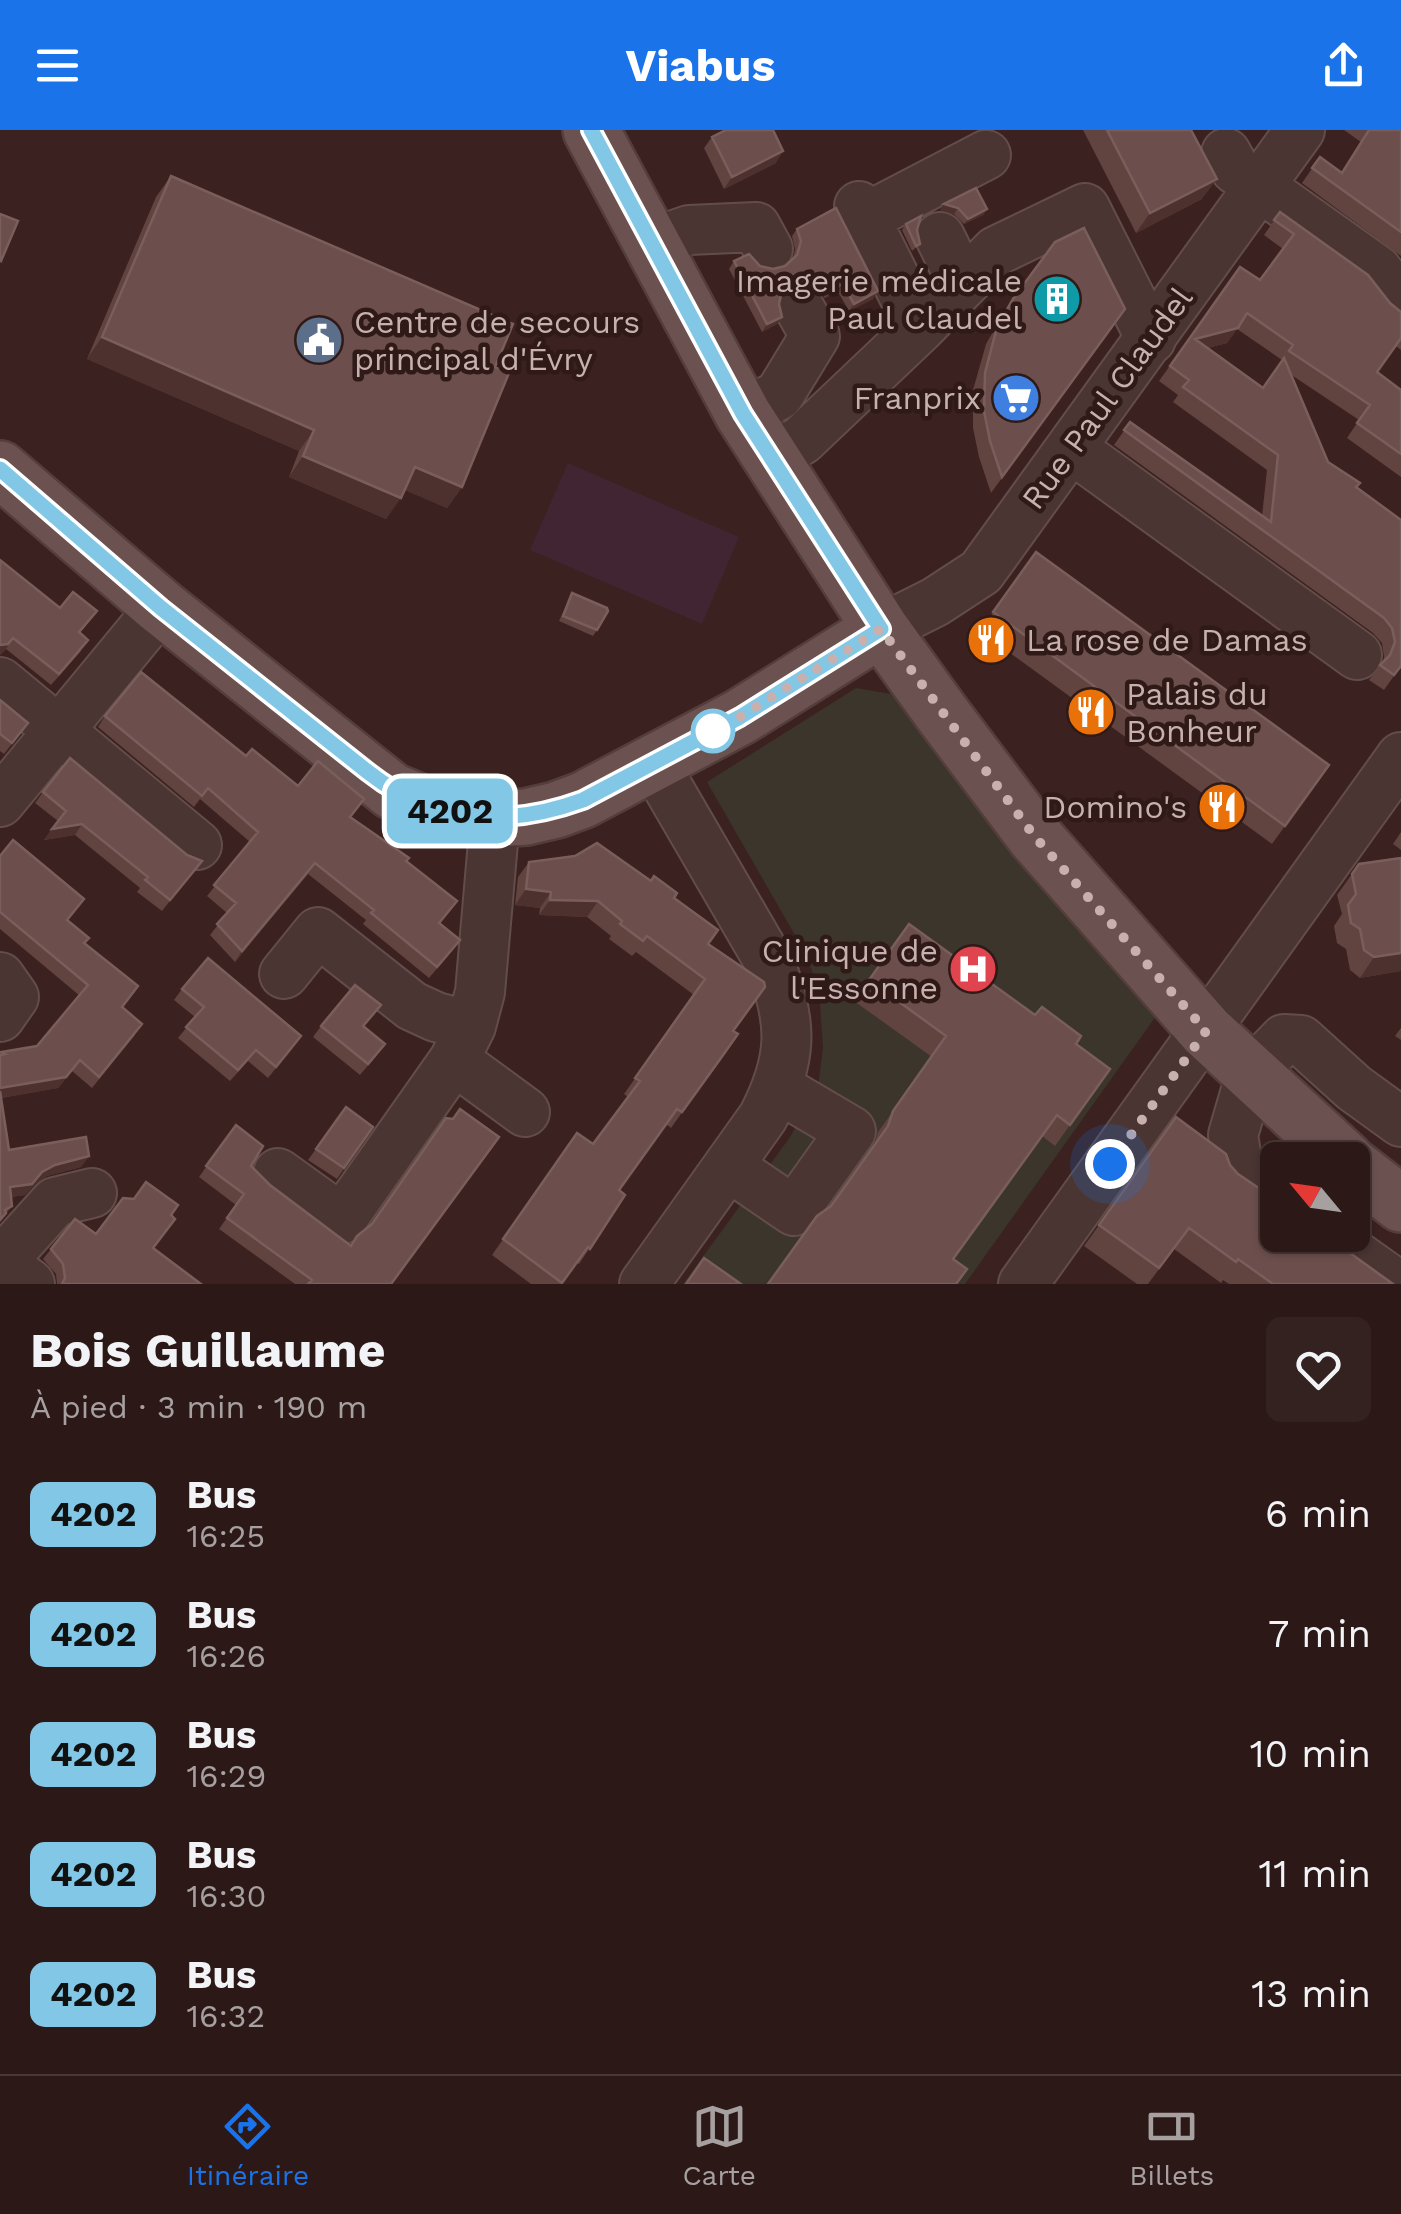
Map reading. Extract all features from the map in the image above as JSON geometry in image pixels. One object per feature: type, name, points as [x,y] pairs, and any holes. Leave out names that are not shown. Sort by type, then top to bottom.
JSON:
[{"type":"main road","points":[[592,130],[757,436],[881,629],[1035,837],[1206,1031],[1326,1142]]},
{"type":"main road","points":[[0,469],[161,608],[392,791],[434,808],[495,819],[526,817],[583,800],[740,717],[881,629]]},
{"type":"main road","points":[[1370,1180],[1401,1204]]},
{"type":"street","name":"Rue Paul Claudel","points":[[881,629],[935,602],[981,572],[1300,130]]},
{"type":"street","points":[[1226,154],[1235,170],[1378,270],[1401,302]]},
{"type":"street","points":[[919,344],[862,212],[928,214],[986,156]]},
{"type":"street","points":[[801,311],[815,336],[757,436],[802,440],[919,344],[964,284],[996,251],[1085,208],[1151,338]]},
{"type":"street","points":[[928,214],[964,284]]},
{"type":"street","points":[[652,243],[689,230],[756,228],[768,249]]},
{"type":"street","points":[[1071,448],[1357,655]]},
{"type":"street","points":[[0,802],[161,608]]},
{"type":"street","points":[[0,682],[197,844]]},
{"type":"street","points":[[1024,1284],[1401,757]]},
{"type":"street","points":[[644,1284],[763,1117],[778,1088],[788,1027],[783,997],[770,962],[653,762]]},
{"type":"street","points":[[278,1174],[342,1219],[462,1043],[480,992],[495,819]]},
{"type":"street","points":[[284,974],[318,932],[412,1006],[436,1017],[525,1112]]},
{"type":"street","points":[[0,978],[14,996],[0,1017]]},
{"type":"street","points":[[1260,1187],[1239,1172],[1233,1135],[1251,1073],[1284,1038],[1300,1040],[1354,1088],[1401,1122]]},
{"type":"street","points":[[728,1166],[794,1211],[851,1131],[778,1088]]},
{"type":"street","points":[[13,1188],[8,1253],[30,1284]]},
{"type":"street","points":[[8,1253],[55,1202],[92,1193]]},
{"type":"street","points":[[1351,1252],[1396,1284]]},
{"type":"shaded area","points":[[568,463],[739,537],[702,624],[530,550]]},
{"type":"shaded area","name":"Clinique de l'Essonne","points":[[856,688],[891,694],[924,738],[1166,1002],[965,1284],[683,1284],[790,1137],[818,1087],[823,1048],[819,988],[803,949],[707,782]]},
{"type":"building","points":[[726,130],[773,130],[783,151],[732,177],[712,137]]},
{"type":"building","points":[[1107,130],[1191,130],[1217,179],[1150,213]]},
{"type":"building","points":[[1369,130],[1401,130],[1401,232],[1312,168],[1320,157],[1342,173]]},
{"type":"building","points":[[171,176],[513,324],[495,367],[509,373],[462,487],[415,467],[401,498],[303,456],[314,430],[102,337]]},
{"type":"building","points":[[976,188],[987,209],[968,219],[958,208],[944,204]]},
{"type":"building","points":[[836,208],[878,291],[854,304],[843,284],[831,291],[819,280],[806,276],[794,279],[782,291],[782,317],[767,324],[734,261],[749,254],[760,266],[785,266],[797,255],[801,241],[797,229]]},
{"type":"building","points":[[1280,212],[1368,275],[1401,312],[1401,338],[1377,372],[1401,390],[1401,454],[1357,423],[1370,405],[1289,351],[1293,345],[1247,313],[1238,328],[1195,339],[1263,388],[1284,358],[1328,462],[1360,483],[1356,487],[1401,520],[1401,666],[1394,675],[1380,665],[1395,642],[1392,628],[1384,618],[1124,430],[1130,422],[1271,522],[1278,455],[1183,387],[1189,380],[1170,366],[1240,267],[1260,280],[1294,234],[1274,220]]},
{"type":"building","points":[[0,214],[18,221],[1,261],[0,260]]},
{"type":"building","points":[[921,216],[917,230],[920,244],[916,246],[906,224]]},
{"type":"building","points":[[1084,228],[1125,309],[1002,477],[984,411],[985,373],[997,327],[1055,242]]},
{"type":"building","points":[[1036,552],[1329,765],[1285,826],[993,612]]},
{"type":"building","points":[[0,560],[60,608],[73,592],[97,611],[79,632],[88,640],[59,674],[13,638],[0,645]]},
{"type":"building","points":[[572,593],[607,608],[597,630],[563,616]]},
{"type":"building","points":[[141,672],[246,756],[252,749],[298,786],[318,761],[364,799],[350,817],[409,858],[406,861],[457,901],[439,923],[460,940],[437,967],[315,863],[242,951],[217,924],[236,903],[214,885],[258,832],[208,788],[202,796],[105,716]]},
{"type":"building","points":[[0,700],[28,723],[12,743],[0,734]]},
{"type":"building","points":[[70,758],[187,855],[202,861],[170,900],[145,880],[148,877],[82,824],[52,829],[66,811],[43,792]]},
{"type":"building","points":[[13,840],[84,899],[67,920],[89,938],[84,943],[138,986],[122,1007],[142,1024],[99,1077],[80,1060],[66,1077],[0,1088],[0,1055],[5,1054],[1,1052],[37,1046],[88,985],[0,912],[0,856]]},
{"type":"building","points":[[597,843],[651,881],[654,876],[677,893],[674,898],[718,930],[708,944],[764,982],[765,987],[733,1031],[738,1034],[721,1058],[682,1112],[677,1109],[619,1190],[625,1195],[562,1283],[503,1239],[577,1133],[593,1144],[640,1081],[635,1078],[705,979],[647,936],[643,941],[598,901],[550,900],[551,892],[526,889],[529,862],[575,856]]},
{"type":"building","points":[[1401,858],[1401,953],[1374,957],[1364,950],[1360,929],[1351,923],[1348,905],[1356,894],[1352,874],[1359,864]]},
{"type":"building","points":[[909,924],[1035,1015],[1042,1007],[1081,1036],[1076,1044],[1110,1069],[1070,1125],[1057,1115],[953,1259],[967,1269],[956,1284],[768,1284],[817,1216],[831,1206],[946,1036],[869,980]]},
{"type":"building","points":[[208,958],[301,1036],[276,1067],[256,1050],[238,1070],[186,1027],[204,1007],[182,989]]},
{"type":"building","points":[[355,985],[381,1005],[363,1026],[385,1044],[368,1064],[321,1026]]},
{"type":"building","points":[[0,1091],[9,1150],[86,1137],[89,1156],[55,1165],[32,1184],[10,1187],[12,1206],[0,1220]]},
{"type":"building","points":[[346,1107],[373,1127],[344,1168],[316,1149]]},
{"type":"building","points":[[460,1109],[499,1137],[391,1284],[308,1284],[312,1280],[227,1218],[244,1194],[206,1166],[236,1125],[263,1146],[251,1166],[351,1246],[372,1224],[446,1118],[453,1119]]},
{"type":"building","points":[[1176,1117],[1226,1154],[1238,1174],[1260,1189],[1260,1252],[1349,1252],[1393,1284],[1273,1284],[1189,1228],[1159,1268],[1099,1225]]},
{"type":"building","points":[[146,1182],[178,1205],[171,1215],[175,1219],[153,1248],[201,1284],[62,1284],[63,1264],[51,1249],[75,1219],[96,1234],[123,1198],[134,1199]]},
{"type":"building","points":[[704,1258],[741,1284],[686,1284]]},
{"type":"bus line","name":"4202","points":[[0,469],[161,608],[392,791],[434,808],[495,819],[556,810],[583,800],[740,717],[881,629],[743,414],[591,130]]},
{"type":"place","name":"Imagerie médicale Paul Claudel","points":[[1057,299]]},
{"type":"place","name":"Centre de secours principal d'Évry","points":[[319,340]]},
{"type":"place","name":"Franprix","points":[[1016,398]]},
{"type":"place","name":"La rose de Damas","points":[[991,640]]},
{"type":"place","name":"Palais du Bonheur","points":[[1091,712]]},
{"type":"place","name":"Domino's","points":[[1222,807]]},
{"type":"place","name":"Clinique de l'Essonne","points":[[973,969]]},
{"type":"route","points":[[713,731],[881,629],[1035,837],[1206,1031],[1110,1164]]}]
